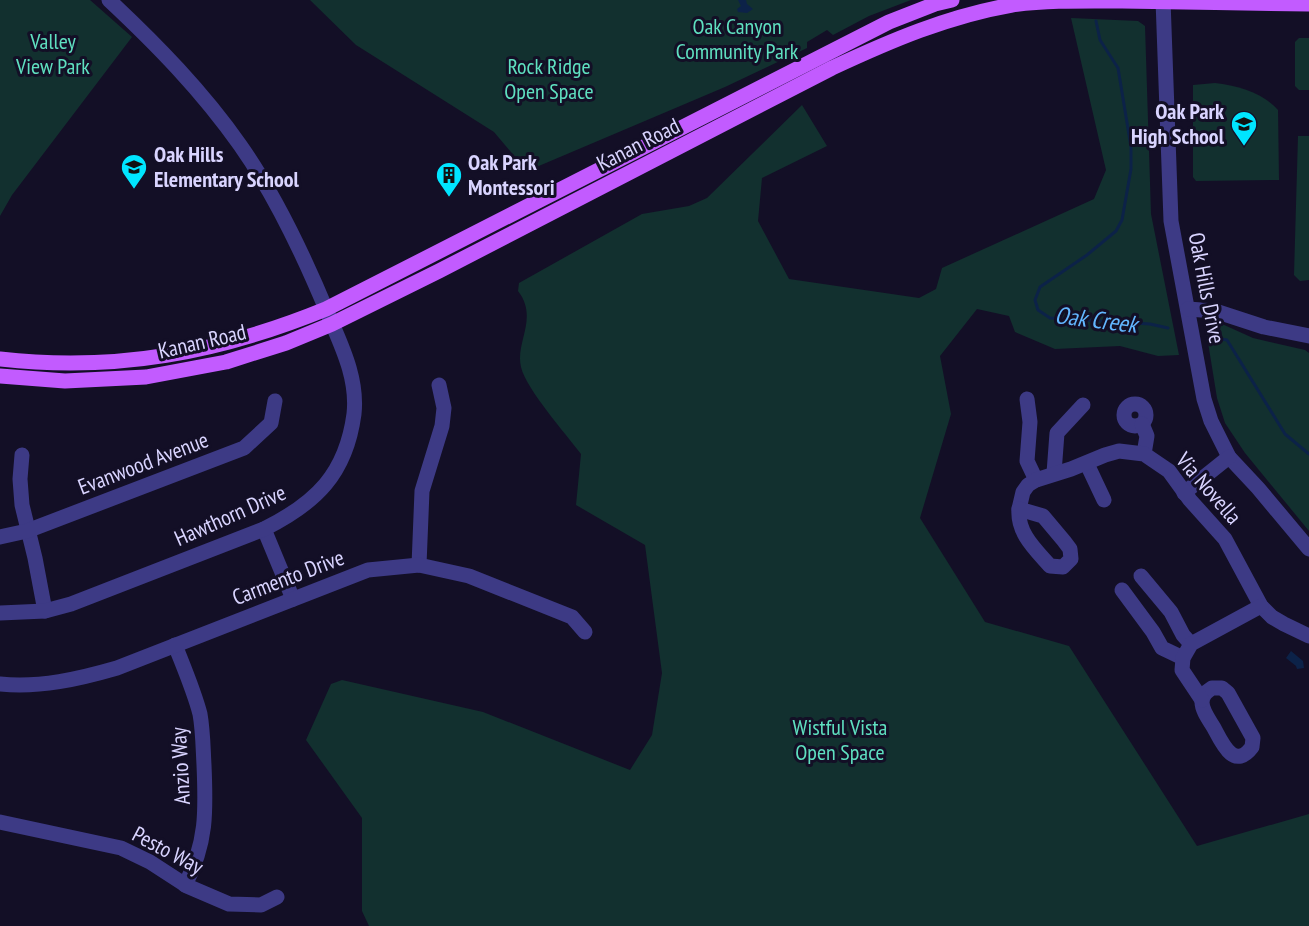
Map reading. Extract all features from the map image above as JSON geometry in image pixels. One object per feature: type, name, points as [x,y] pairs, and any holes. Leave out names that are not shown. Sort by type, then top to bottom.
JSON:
[{"type":"main road","name":"Kanan Road","points":[[0,376],[65,381],[146,376],[226,362],[276,346],[824,54],[889,22],[952,0]]},
{"type":"main road","name":"Kanan Road","points":[[0,359],[67,364],[147,359],[228,344],[329,316],[440,272],[832,68],[899,38],[968,14],[1013,5],[1069,1],[1309,4]]},
{"type":"street","name":"Hawthorn Drive","points":[[0,613],[45,611],[71,604],[264,529],[289,516],[315,497],[334,473],[348,442],[354,412],[352,380],[329,316],[288,229],[240,145],[197,89],[152,40],[109,0]]},
{"type":"street","name":"Oak Hills Drive","points":[[1163,1],[1171,213],[1204,399],[1211,421],[1229,457],[1309,549]]},
{"type":"street","points":[[1188,309],[1215,311],[1264,327],[1309,336]]},
{"type":"street","points":[[419,565],[422,491],[439,439],[443,417],[444,408],[439,385]]},
{"type":"street","points":[[1018,510],[1023,492],[1036,480],[1027,461],[1030,422],[1027,399]]},
{"type":"street","name":"Evanwood Avenue","points":[[0,537],[27,531],[244,448],[271,423],[275,401]]},
{"type":"street","points":[[1054,474],[1057,433],[1083,405]]},
{"type":"street","points":[[1142,424],[1148,436],[1144,454]]},
{"type":"street","name":"Via Novella","points":[[1036,480],[1119,451],[1144,454],[1169,471],[1225,539],[1261,606],[1284,624],[1309,636]]},
{"type":"street","points":[[22,455],[20,479],[22,505],[45,611]]},
{"type":"street","points":[[1184,492],[1229,457]]},
{"type":"street","points":[[1087,464],[1104,500]]},
{"type":"street","points":[[264,529],[293,599]]},
{"type":"street","name":"Carmento Drive","points":[[0,684],[48,684],[87,677],[117,668],[368,570],[419,565],[469,576],[572,617],[585,632]]},
{"type":"street","points":[[1141,576],[1171,612],[1183,635],[1191,644]]},
{"type":"street","points":[[1122,590],[1162,648],[1183,658]]},
{"type":"street","points":[[1202,700],[1182,670],[1183,658],[1191,644],[1261,606]]},
{"type":"street","name":"Anzio Way","points":[[175,645],[200,716],[206,795],[201,846],[185,885]]},
{"type":"street","name":"Pesto Way","points":[[0,822],[121,848],[150,862],[185,885],[229,904],[261,905],[277,897]]},
{"type":"green space","name":"Valley View Park","points":[[0,0],[90,0],[132,37],[12,195],[0,216]]},
{"type":"green space","name":"Rock Ridge Open Space","points":[[310,0],[911,0],[869,16],[833,35],[827,30],[807,42],[807,48],[725,87],[527,171],[494,132],[356,45]]},
{"type":"green space","name":"Wistful Vista Open Space","points":[[1071,18],[1138,21],[1145,26],[1151,214],[1179,355],[1158,356],[1120,346],[1055,349],[1015,332],[1009,316],[977,309],[940,356],[951,414],[920,518],[985,622],[1069,646],[1197,846],[1309,814],[1309,926],[369,926],[362,911],[362,818],[306,740],[331,684],[342,680],[483,712],[630,770],[652,735],[662,673],[645,545],[576,505],[581,454],[538,399],[521,367],[521,348],[527,320],[524,301],[518,291],[519,283],[642,214],[689,206],[707,198],[802,105],[827,146],[762,178],[758,221],[789,279],[919,298],[936,289],[942,268],[1094,199],[1106,170]]},
{"type":"green space","points":[[1299,38],[1309,38],[1309,90],[1299,90],[1295,86],[1295,42]]},
{"type":"green space","points":[[1215,83],[1257,94],[1278,110],[1279,180],[1196,181],[1193,177],[1193,85]]},
{"type":"green space","points":[[1298,136],[1309,136],[1309,280],[1300,281],[1294,275]]},
{"type":"green space","points":[[1211,322],[1222,324],[1253,338],[1305,350],[1309,353],[1309,531],[1245,453],[1225,423],[1217,398],[1206,330],[1207,324]]},
{"type":"water","points":[[738,0],[746,0],[753,9],[747,13],[738,12],[737,9],[741,6]]},
{"type":"water","points":[[1291,651],[1303,661],[1304,668],[1297,669],[1286,658]]},
{"type":"waterway","name":"Oak Creek","points":[[1096,21],[1100,40],[1118,68],[1131,147],[1131,169],[1122,220],[1116,231],[1087,255],[1040,287],[1035,300],[1038,310],[1050,318],[1150,324],[1168,328]]},
{"type":"waterway","name":"Oak Creek","points":[[1210,337],[1227,340],[1285,434],[1309,454]]},
{"type":"place","name":"Oak Park High School","points":[[1244,147]]},
{"type":"place","name":"Oak Hills Elementary School","points":[[134,190]]},
{"type":"place","name":"Oak Park Montessori","points":[[449,198]]},
{"type":"park label","name":"Oak Canyon Community Park","points":[[737,38]]}]
